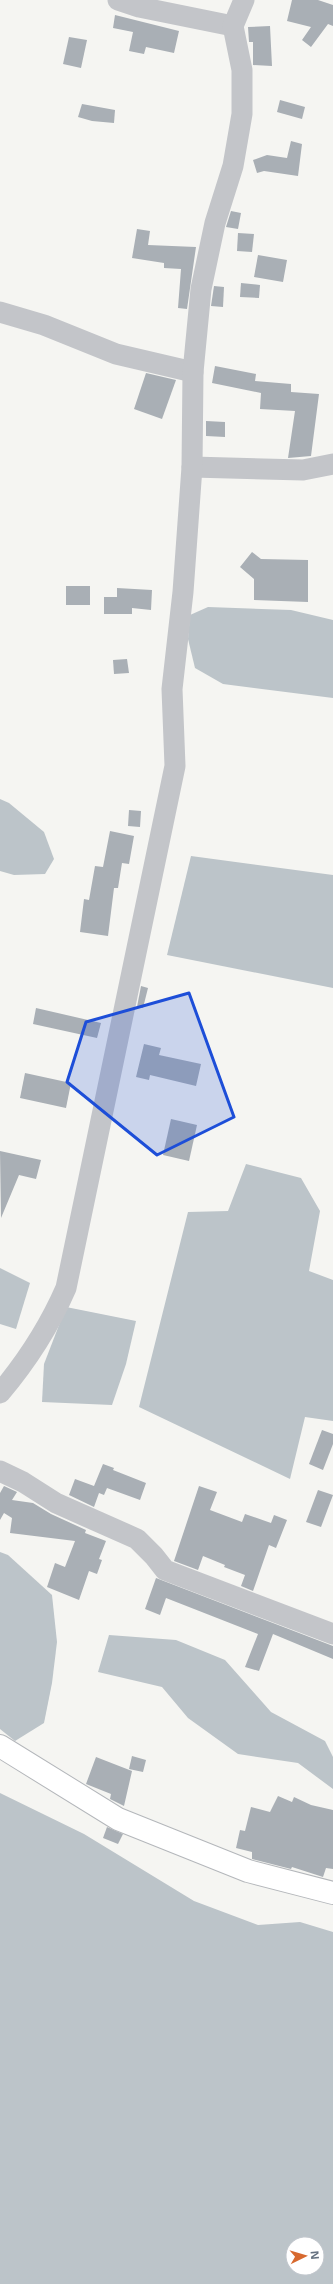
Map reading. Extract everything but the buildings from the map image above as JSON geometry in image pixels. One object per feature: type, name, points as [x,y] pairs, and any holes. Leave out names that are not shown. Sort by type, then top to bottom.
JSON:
[{"type":"main road","points":[[0,1746],[118,1819],[248,1870],[333,1893]]},
{"type":"street","points":[[118,0],[139,7],[233,26]]},
{"type":"street","points":[[0,1393],[26,1360],[54,1315],[66,1288],[90,1162],[132,972],[174,766],[172,689],[183,592],[192,467],[193,372],[201,289],[215,223],[234,166],[242,114],[242,70],[233,26],[244,0]]},
{"type":"street","points":[[0,312],[44,325],[116,354],[193,372]]},
{"type":"street","points":[[192,467],[303,470],[333,464]]},
{"type":"street","points":[[0,1471],[23,1482],[56,1503],[137,1539],[165,1570],[288,1615],[333,1634]]},
{"type":"highlighted area","points":[[189,993],[234,1117],[157,1155],[67,1082],[86,1022]]},
{"type":"shaded area","points":[[208,607],[291,610],[333,620],[333,698],[223,684],[195,668],[188,639],[190,615]]},
{"type":"shaded area","points":[[0,799],[9,803],[44,832],[54,859],[45,874],[14,875],[0,871]]},
{"type":"shaded area","points":[[191,856],[333,875],[333,988],[167,955]]},
{"type":"shaded area","points":[[246,1164],[301,1178],[320,1211],[309,1271],[333,1280],[333,1421],[305,1417],[290,1479],[139,1407],[188,1212],[228,1211]]},
{"type":"shaded area","points":[[0,1268],[30,1283],[16,1329],[0,1324]]},
{"type":"shaded area","points":[[66,1307],[136,1321],[126,1364],[112,1405],[42,1402],[44,1364]]},
{"type":"shaded area","points":[[0,1552],[8,1555],[52,1595],[57,1642],[52,1683],[44,1723],[15,1741],[0,1729]]},
{"type":"shaded area","points":[[109,1635],[176,1640],[225,1660],[271,1712],[325,1741],[333,1757],[333,1789],[298,1763],[238,1754],[188,1718],[162,1687],[98,1672]]},
{"type":"shaded area","points":[[0,1793],[84,1834],[194,1901],[258,1925],[300,1922],[333,1932],[333,2284],[0,2284]]}]
